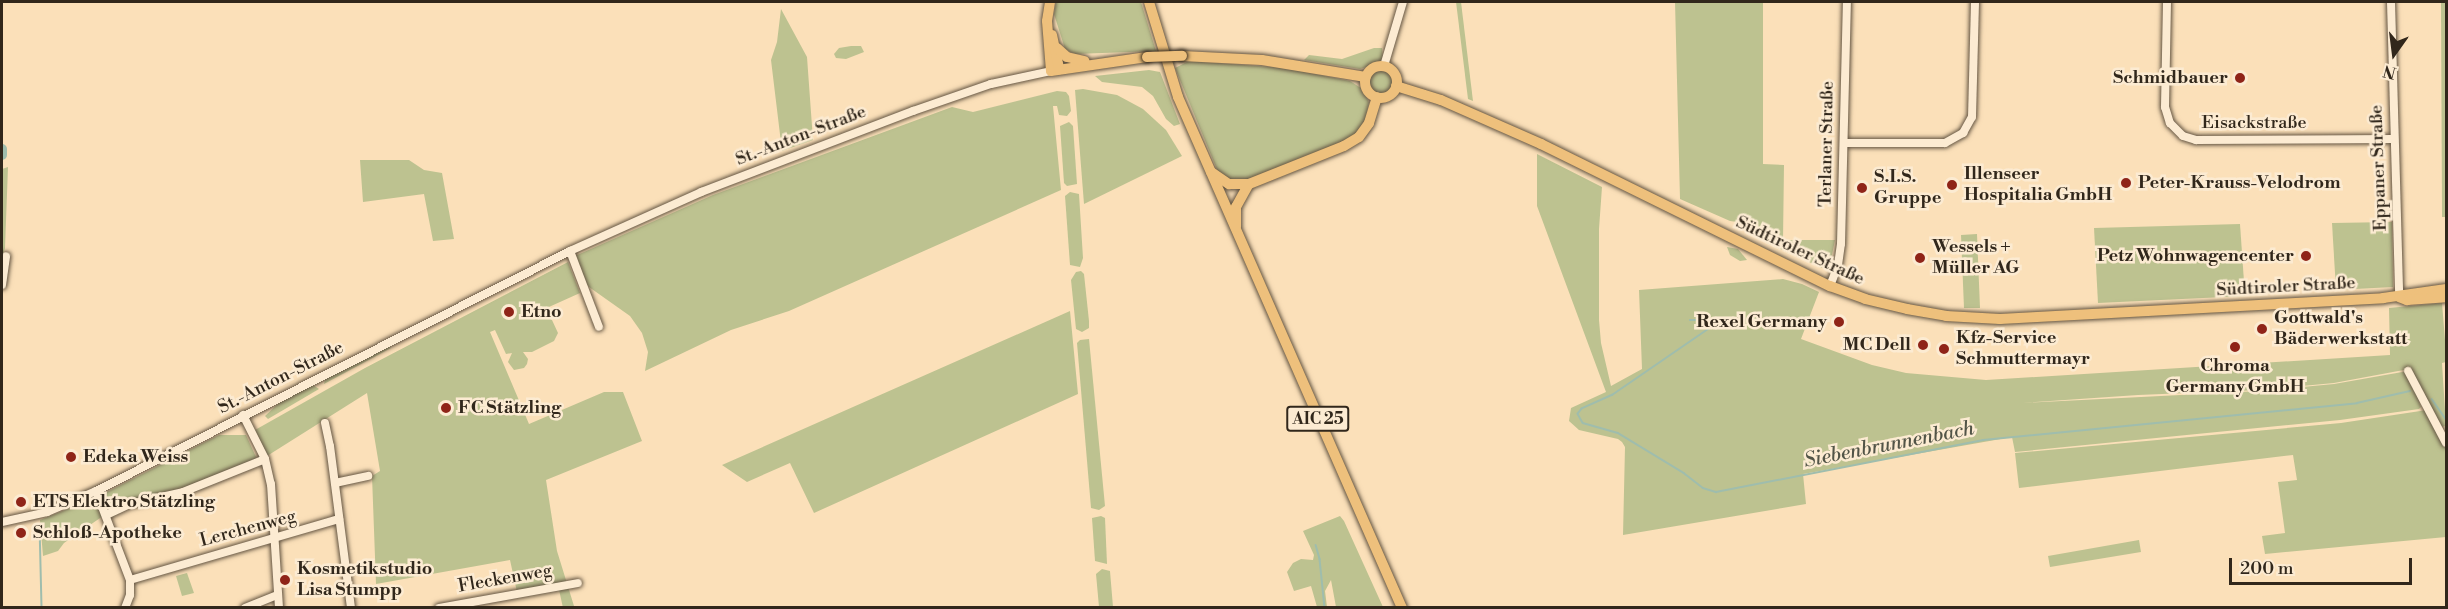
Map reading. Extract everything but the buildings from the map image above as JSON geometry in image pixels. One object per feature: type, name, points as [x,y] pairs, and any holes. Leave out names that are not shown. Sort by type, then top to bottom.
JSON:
[{"type":"main road","points":[[1050,2],[1047,21],[1050,71]]},
{"type":"main road","name":"AIC 25","points":[[1149,2],[1178,97],[1402,608]]},
{"type":"main road","points":[[1047,21],[1057,48],[1073,59],[1097,63]]},
{"type":"main road","points":[[1050,71],[1057,48]]},
{"type":"main road","points":[[1050,71],[1147,57],[1182,56],[1250,59],[1294,64],[1366,77]]},
{"type":"main road","points":[[1384,66],[1395,74],[1396,86],[1390,95],[1377,97],[1368,89],[1366,77],[1373,68],[1384,66]]},
{"type":"main road","name":"Südtiroler Straße","points":[[1396,86],[1441,100],[1541,144],[1830,286],[1900,308],[1982,319],[2399,297],[2407,293],[2446,289]]},
{"type":"main road","points":[[1209,170],[1229,184],[1249,184],[1359,137],[1370,123],[1377,97]]},
{"type":"main road","points":[[1236,230],[1236,207],[1249,184]]},
{"type":"main road","name":"Südtiroler Straße","points":[[2399,297],[2407,300],[2446,297]]},
{"type":"street","points":[[1384,66],[1403,2]]},
{"type":"street","name":"Terlaner Straße","points":[[1830,286],[1838,265],[1841,244],[1847,2]]},
{"type":"street","points":[[1844,143],[1945,142],[1963,133],[1972,117],[1975,2]]},
{"type":"street","name":"Eisackstraße","points":[[2167,2],[2165,107],[2170,123],[2183,136],[2196,140],[2394,139]]},
{"type":"street","name":"Eppaner Straße","points":[[2391,2],[2399,297]]},
{"type":"street","name":"St.-Anton-Straße","points":[[2,522],[47,512],[96,491],[570,251],[701,192],[881,123],[991,84],[1050,71]]},
{"type":"street","points":[[570,251],[599,327]]},
{"type":"street","points":[[2,285],[6,256]]},
{"type":"street","points":[[2408,371],[2446,442]]},
{"type":"street","points":[[243,415],[265,459],[271,484],[279,608]]},
{"type":"street","points":[[325,423],[336,483],[351,608]]},
{"type":"street","points":[[106,515],[130,504],[183,492],[265,459]]},
{"type":"street","points":[[336,483],[368,476]]},
{"type":"street","points":[[96,491],[130,580],[130,595],[125,608]]},
{"type":"street","name":"Lerchenweg","points":[[130,580],[339,519]]},
{"type":"street","name":"Fleckenweg","points":[[439,608],[578,583]]},
{"type":"street","points":[[245,608],[278,595]]},
{"type":"green space","points":[[1056,2],[1141,2],[1156,51],[1075,54],[1065,49],[1054,14]]},
{"type":"green space","points":[[1456,2],[1461,2],[1473,101],[1468,99]]},
{"type":"green space","points":[[1675,2],[1763,2],[1763,164],[1784,165],[1783,240],[1835,240],[1832,255],[1822,268],[1767,243],[1744,223],[1730,221],[1680,199]]},
{"type":"green space","points":[[2441,2],[2446,2],[2446,217],[2442,217]]},
{"type":"green space","points":[[781,9],[807,57],[813,140],[782,151],[771,60],[777,42]]},
{"type":"green space","points":[[861,46],[864,52],[846,59],[836,58],[834,54],[839,48]]},
{"type":"green space","points":[[1374,48],[1382,48],[1383,58],[1379,63],[1360,69],[1304,60],[1309,55],[1342,59]]},
{"type":"green space","points":[[1189,61],[1284,68],[1350,81],[1364,90],[1369,103],[1365,121],[1356,134],[1342,143],[1250,179],[1238,181],[1226,179],[1218,172],[1175,68]]},
{"type":"green space","points":[[1149,70],[1160,72],[1180,124],[1174,126],[1166,119],[1153,96],[1142,87],[1102,82],[1095,76]]},
{"type":"green space","points":[[1381,70],[1389,74],[1393,82],[1389,90],[1381,94],[1373,90],[1369,82],[1373,74]]},
{"type":"green space","points":[[1083,89],[1117,95],[1143,109],[1166,130],[1182,156],[1084,204],[1075,90]]},
{"type":"green space","points":[[1057,91],[1066,92],[1069,96],[1071,111],[1067,116],[1059,115],[1057,106],[1053,106],[1061,190],[789,311],[731,330],[645,371],[648,352],[642,333],[630,316],[589,287],[583,279],[575,256],[713,195],[952,107],[973,112]]},
{"type":"green space","points":[[1069,122],[1073,126],[1077,184],[1067,186],[1064,183],[1060,126]]},
{"type":"green space","points":[[1537,154],[1602,187],[1599,229],[1599,320],[1601,343],[1611,386],[1642,369],[1639,290],[1783,279],[1819,292],[1801,339],[1872,365],[1906,373],[1986,380],[2390,355],[2389,308],[2442,303],[2446,352],[2446,362],[2442,363],[2446,426],[2439,427],[2409,369],[2334,383],[2260,390],[2022,403],[2260,391],[2334,384],[2408,371],[2421,407],[2340,420],[2015,452],[2012,437],[1803,474],[1806,504],[1623,535],[1625,447],[1618,439],[1579,430],[1569,421],[1571,408],[1606,392],[1537,206]]},
{"type":"green space","points":[[360,160],[409,160],[424,170],[442,173],[454,239],[433,241],[424,194],[363,202]]},
{"type":"green space","points":[[8,167],[5,248],[2,259],[2,169]]},
{"type":"green space","points":[[1070,192],[1079,194],[1083,258],[1080,267],[1070,265],[1065,196]]},
{"type":"green space","points":[[2392,222],[2393,287],[2336,290],[2332,223]]},
{"type":"green space","points":[[2240,224],[2245,296],[2098,303],[2094,228]]},
{"type":"green space","points":[[1977,234],[1980,308],[1964,308],[1961,235]]},
{"type":"green space","points":[[1727,247],[1738,249],[1747,260],[1740,261],[1730,255]]},
{"type":"green space","name":"FC Stätzling","points":[[568,262],[580,293],[540,311],[552,320],[558,333],[554,341],[532,352],[523,352],[528,359],[524,368],[514,370],[508,362],[512,353],[506,354],[495,330],[490,332],[529,424],[604,392],[623,392],[642,441],[546,480],[557,551],[574,606],[563,608],[558,585],[517,592],[510,560],[376,584],[372,476],[380,471],[367,393],[267,456],[255,430],[365,368]]},
{"type":"green space","points":[[1081,271],[1084,274],[1089,321],[1089,328],[1082,332],[1076,329],[1071,280],[1076,272]]},
{"type":"green space","points":[[1070,311],[1078,394],[814,513],[790,463],[747,482],[722,465]]},
{"type":"green space","points":[[1089,339],[1105,506],[1099,510],[1091,508],[1077,343],[1080,340]]},
{"type":"green space","points":[[388,346],[391,348],[324,384],[325,379]]},
{"type":"green space","points":[[313,385],[319,389],[268,419],[265,416],[282,400]]},
{"type":"green space","points":[[2427,410],[2446,443],[2446,537],[2265,554],[2262,536],[2285,533],[2278,482],[2297,480],[2293,455],[2019,488],[2015,453],[2341,423]]},
{"type":"green space","points":[[219,435],[246,435],[256,457],[255,460],[175,492],[112,509],[108,508],[104,496],[107,492]]},
{"type":"green space","points":[[95,500],[103,516],[64,543],[58,551],[43,556],[40,520]]},
{"type":"green space","points":[[1101,516],[1105,518],[1107,564],[1095,561],[1092,518]]},
{"type":"green space","points":[[1340,516],[1383,607],[1336,607],[1331,580],[1325,591],[1327,607],[1317,607],[1311,586],[1294,591],[1287,572],[1293,563],[1301,559],[1313,560],[1314,555],[1303,531]]},
{"type":"green space","points":[[2139,540],[2141,552],[2050,567],[2048,556]]},
{"type":"green space","points":[[1102,569],[1110,571],[1113,607],[1099,607],[1096,574]]},
{"type":"green space","points":[[187,573],[194,593],[182,596],[176,576]]},
{"type":"waterway","points":[[2,149],[2,155]]},
{"type":"waterway","name":"Siebenbrunnenbach","points":[[1690,320],[1711,322],[1712,327],[1613,395],[1582,409],[1578,414],[1583,423],[1618,433],[1684,473],[1703,488],[1716,492],[1983,440],[2357,403],[2410,391]]},
{"type":"waterway","name":"Siebenbrunnenbach","points":[[2432,399],[2446,419]]},
{"type":"waterway","points":[[40,525],[42,608]]},
{"type":"waterway","points":[[1316,545],[1320,559],[1325,608]]},
{"type":"place","name":"Schmidbauer","points":[[2240,78]]},
{"type":"place","name":"Peter-Krauss-Velodrom","points":[[2126,183]]},
{"type":"place","name":"Illenseer Hospitalia GmbH","points":[[1952,185]]},
{"type":"place","name":"S.I.S. Gruppe","points":[[1862,188]]},
{"type":"place","name":"Petz Wohnwagencenter","points":[[2306,256]]},
{"type":"place","name":"Wessels + Müller AG","points":[[1920,258]]},
{"type":"place","name":"Etno","points":[[509,312]]},
{"type":"place","name":"Rexel Germany","points":[[1839,322]]},
{"type":"place","name":"Gottwald's Bäderwerkstatt","points":[[2262,329]]},
{"type":"place","name":"MC Dell","points":[[1923,345]]},
{"type":"place","name":"Chroma Germany GmbH","points":[[2235,347]]},
{"type":"place","name":"Kfz-Service Schmuttermayr","points":[[1944,349]]},
{"type":"place","name":"FC Stätzling","points":[[446,408]]},
{"type":"place","name":"Edeka Weiss","points":[[71,457]]},
{"type":"place","name":"ETS Elektro Stätzling","points":[[21,502]]},
{"type":"place","name":"Schloß-Apotheke","points":[[21,533]]},
{"type":"place","name":"Kosmetikstudio Lisa Stumpp","points":[[285,580]]}]
